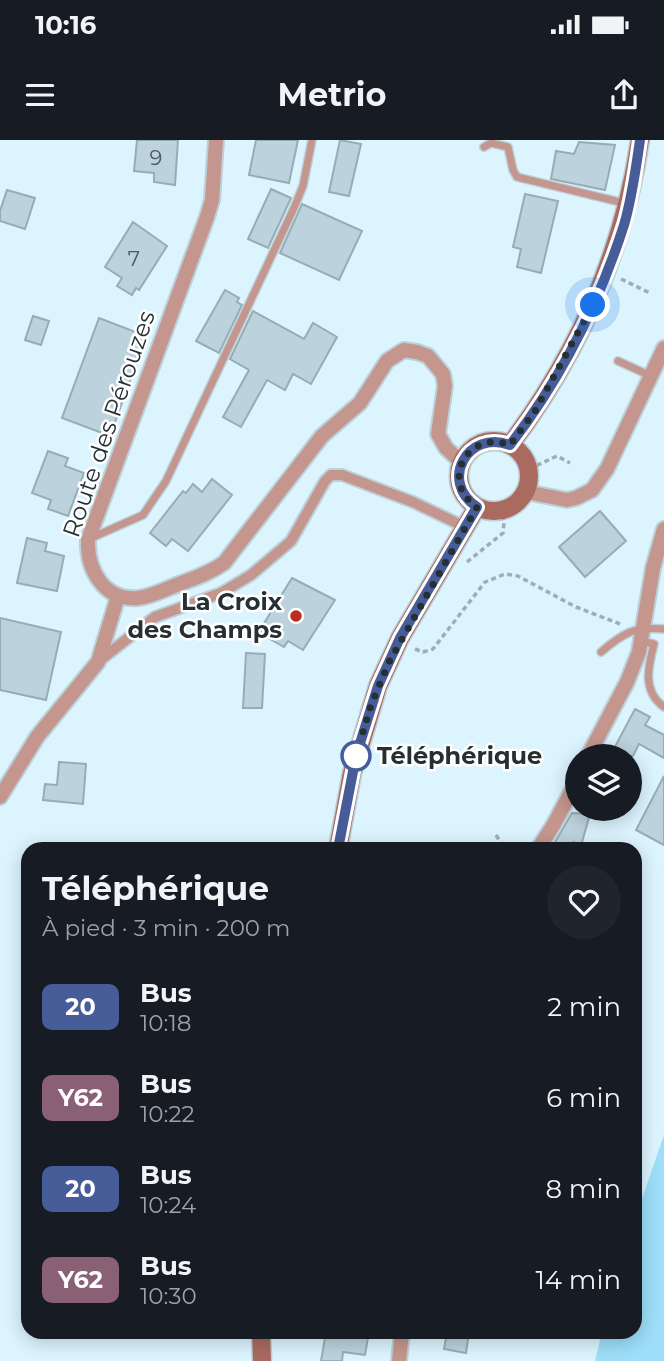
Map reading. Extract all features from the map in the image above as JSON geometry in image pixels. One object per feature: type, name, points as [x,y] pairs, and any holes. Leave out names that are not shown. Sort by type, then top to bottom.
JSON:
[{"type":"main road","points":[[510,445],[535,411],[587,319],[612,258],[629,204],[640,140]]},
{"type":"main road","points":[[495,441],[510,445],[522,455],[528,468],[529,482],[526,492],[516,504],[502,511],[477,507],[468,500],[462,489],[459,478],[462,463],[469,453],[482,444],[495,441]]},
{"type":"main road","points":[[339,842],[358,750],[378,686],[400,638],[477,507]]},
{"type":"main road","points":[[261,1339],[262,1361]]},
{"type":"street","name":"Route des Pérouzes","points":[[118,596],[100,582],[92,568],[88,555],[88,540],[207,217],[212,200],[216,140]]},
{"type":"street","points":[[526,492],[567,500],[592,490],[607,468],[664,348]]},
{"type":"street","points":[[98,662],[118,596],[141,598],[213,571],[223,563],[322,436],[360,403],[387,361],[404,350],[428,356],[443,374],[445,386],[438,433],[446,448],[462,463]]},
{"type":"street","points":[[0,797],[37,737],[98,662],[155,617],[221,593],[245,579],[291,541],[331,475],[342,475],[413,502],[466,527]]},
{"type":"street","points":[[594,744],[627,682],[642,634],[653,569],[664,529]]},
{"type":"street","points":[[542,842],[565,803]]},
{"type":"street","points":[[399,1361],[401,1339]]},
{"type":"lane","points":[[88,540],[143,515],[166,481],[294,208],[303,186],[312,140]]},
{"type":"lane","points":[[484,147],[491,143],[508,148],[517,177],[629,204]]},
{"type":"lane","points":[[618,361],[651,376]]},
{"type":"lane","points":[[601,652],[614,641],[664,629]]},
{"type":"lane","points":[[642,634],[654,644],[647,669],[649,688],[657,702],[664,707]]},
{"type":"path","points":[[634,285],[650,293]]},
{"type":"path","points":[[528,468],[557,456],[570,463]]},
{"type":"path","points":[[464,564],[503,533],[502,511]]},
{"type":"path","points":[[407,654],[411,647],[423,652],[433,649],[485,582],[505,574],[518,576],[576,607],[642,634]]},
{"type":"path","points":[[496,835],[500,842]]},
{"type":"water","points":[[664,1135],[664,1361],[595,1361],[600,1339],[642,1339],[642,1199]]},
{"type":"building","points":[[137,140],[178,140],[175,185],[154,182],[154,173],[134,171]]},
{"type":"building","points":[[256,140],[298,140],[289,183],[249,175]]},
{"type":"building","points":[[340,140],[361,144],[349,196],[329,192]]},
{"type":"building","points":[[579,142],[615,145],[605,190],[551,179],[556,151],[574,154]]},
{"type":"building","points":[[271,189],[291,198],[268,248],[248,239]]},
{"type":"building","points":[[7,190],[35,198],[25,229],[0,221],[0,211]]},
{"type":"building","points":[[525,194],[558,201],[541,273],[517,267],[521,249],[513,247]]},
{"type":"building","points":[[302,204],[362,231],[339,280],[280,253]]},
{"type":"building","points":[[133,222],[167,246],[139,290],[136,288],[132,295],[117,286],[122,278],[105,267]]},
{"type":"building","points":[[225,290],[239,298],[237,302],[242,305],[219,353],[196,341]]},
{"type":"building","points":[[253,311],[304,339],[313,323],[337,337],[311,384],[293,374],[285,390],[267,380],[241,427],[223,417],[249,370],[230,359]]},
{"type":"building","points":[[33,316],[49,321],[41,345],[25,340]]},
{"type":"building","points":[[99,318],[146,336],[110,436],[62,418]]},
{"type":"building","points":[[48,451],[68,458],[65,466],[84,473],[68,516],[48,509],[51,500],[32,493]]},
{"type":"building","points":[[212,479],[232,495],[188,551],[172,539],[166,546],[150,533],[183,491],[186,493],[193,484],[202,492]]},
{"type":"building","points":[[600,511],[626,541],[585,577],[559,547]]},
{"type":"building","points":[[27,538],[47,543],[45,551],[64,556],[57,591],[17,583]]},
{"type":"building","name":"La Croix des Champs","points":[[292,578],[335,600],[303,650],[288,641],[284,647],[261,634],[261,628]]},
{"type":"building","points":[[0,618],[61,632],[46,700],[0,690]]},
{"type":"building","points":[[246,653],[265,654],[262,708],[243,708]]},
{"type":"building","points":[[635,709],[650,717],[645,725],[664,735],[664,758],[642,744],[616,744]]},
{"type":"building","points":[[59,762],[86,764],[83,804],[43,800],[45,784],[57,785]]},
{"type":"building","points":[[664,776],[664,845],[636,830]]},
{"type":"building","points":[[567,821],[588,821],[582,842],[555,842]]},
{"type":"building","points":[[325,1339],[368,1339],[365,1355],[343,1352],[342,1361],[321,1361]]},
{"type":"building","points":[[446,1339],[468,1339],[466,1353],[444,1349]]},
{"type":"bus line","name":"20","points":[[339,842],[360,739],[378,686],[400,638],[477,507],[468,500],[462,489],[459,478],[462,463],[475,447],[482,444],[495,441],[510,445],[535,411],[587,319],[607,273],[624,223],[640,140]]},
{"type":"place","name":"La Croix des Champs","points":[[296,616]]},
{"type":"place","name":"Téléphérique","points":[[356,756]]},
{"type":"route","points":[[356,756],[378,686],[400,638],[477,507],[468,500],[460,482],[464,459],[472,450],[486,442],[510,445],[535,411],[593,305]]}]
